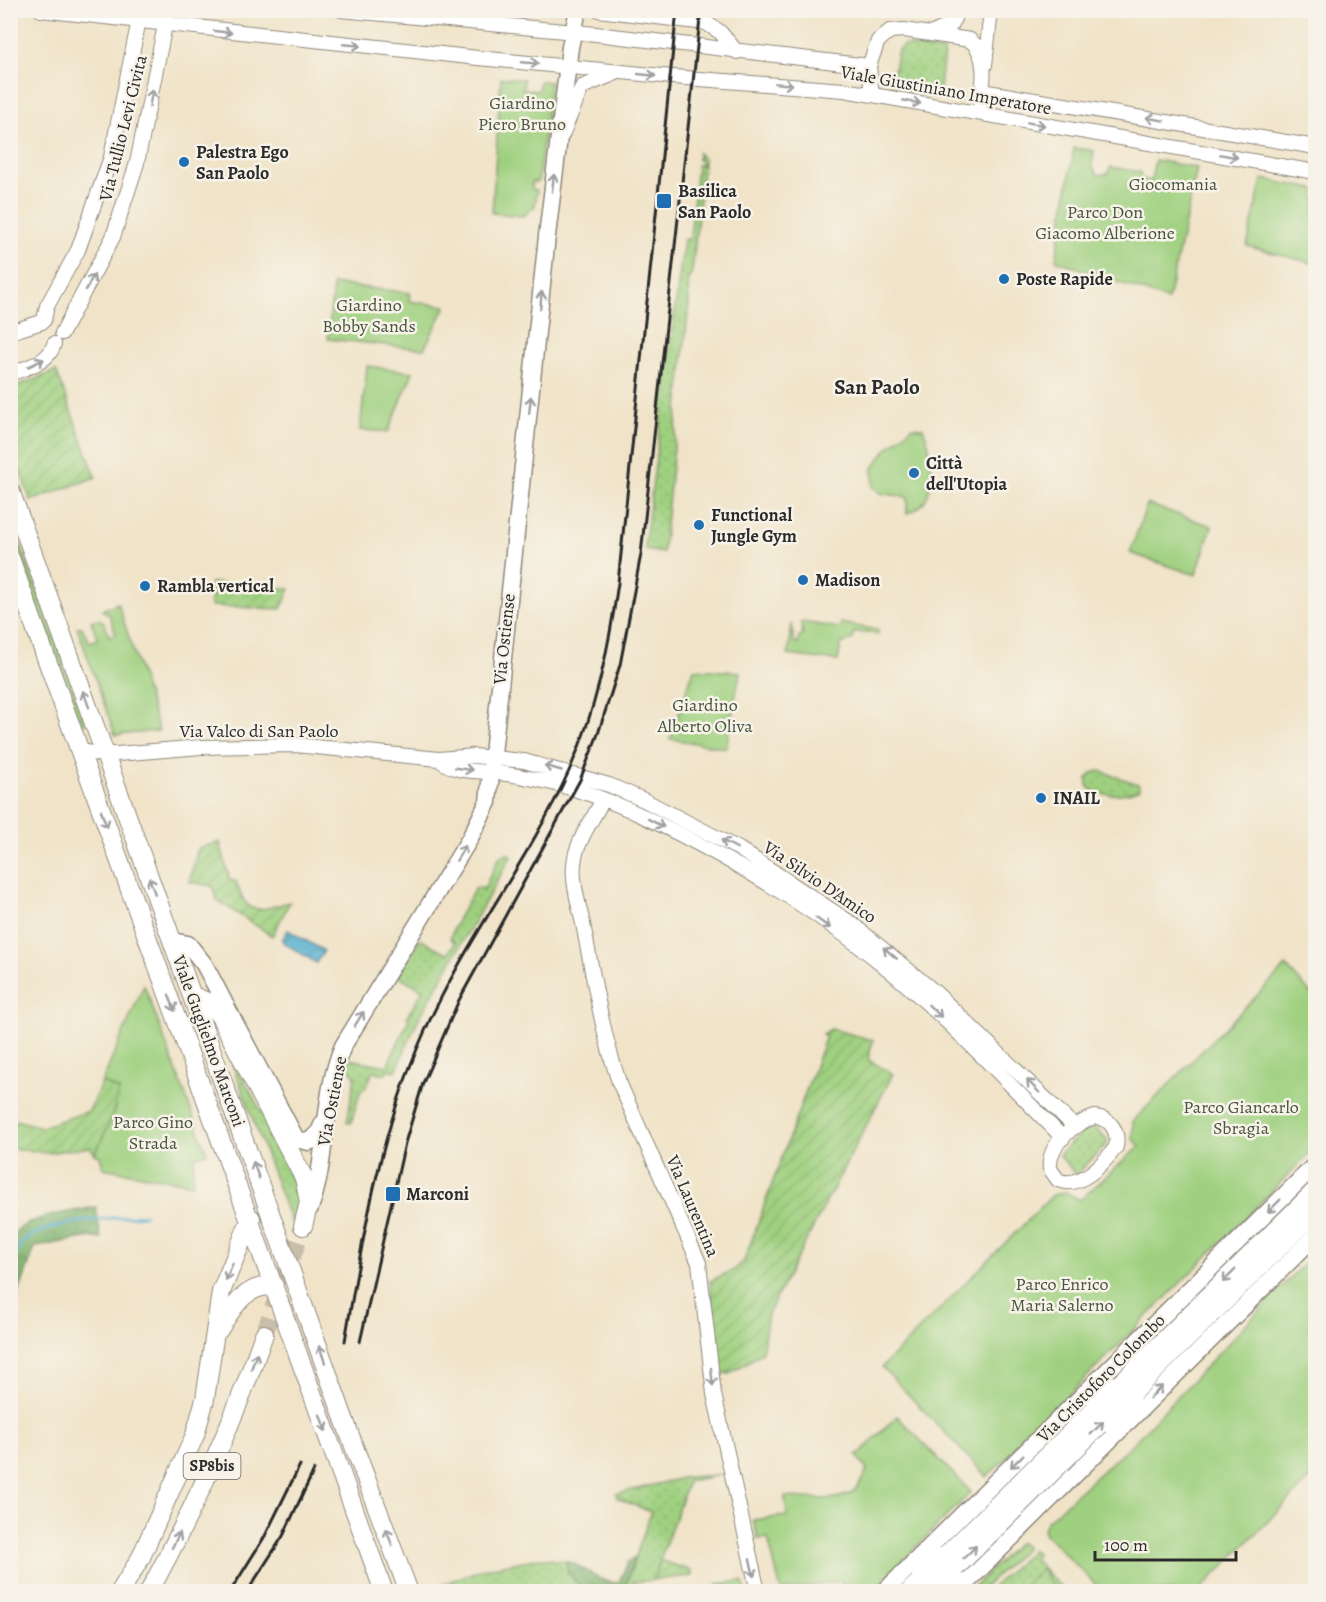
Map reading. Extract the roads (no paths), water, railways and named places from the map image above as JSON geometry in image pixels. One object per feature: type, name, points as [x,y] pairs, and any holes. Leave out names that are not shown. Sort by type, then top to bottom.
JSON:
[{"type":"main road","name":"Via Ostiense","points":[[305,1220],[318,1178],[327,1113],[337,1061],[343,1046],[485,812],[492,765],[558,141],[572,33],[578,10]]},
{"type":"main road","name":"Viale Guglielmo Marconi","points":[[10,490],[356,1452],[409,1592]]},
{"type":"main road","name":"Viale Guglielmo Marconi","points":[[10,558],[251,1218],[384,1592]]},
{"type":"main road","points":[[172,940],[188,944],[204,964],[296,1139],[305,1142],[312,1140],[319,1132],[327,1113]]},
{"type":"main road","points":[[193,996],[210,1003],[221,1018],[304,1178],[308,1197],[305,1220]]},
{"type":"main road","name":"Via Cristoforo Colombo","points":[[884,1592],[1316,1164]]},
{"type":"main road","name":"Via Cristoforo Colombo","points":[[920,1588],[1118,1385],[1316,1190]]},
{"type":"main road","name":"Via Cristoforo Colombo","points":[[920,1588],[1137,1388],[1316,1211]]},
{"type":"main road","points":[[126,1591],[195,1435],[205,1399],[223,1286],[251,1218]]},
{"type":"main road","points":[[936,1592],[961,1587],[1316,1235]]},
{"type":"main road","points":[[214,1337],[246,1294],[260,1286],[274,1286]]},
{"type":"main road","name":"SP8bis","points":[[149,1592],[217,1457],[242,1398],[264,1334]]},
{"type":"main road","points":[[1085,1394],[1118,1385]]},
{"type":"main road","points":[[1115,1433],[1137,1388]]},
{"type":"main road","points":[[144,1592],[155,1527]]},
{"type":"main road","points":[[920,1588],[931,1547]]},
{"type":"street","name":"Viale Giustiniano Imperatore","points":[[41,10],[140,16],[165,26],[620,72],[793,85],[872,94],[1316,172]]},
{"type":"street","name":"Via Tullio Levi Civita","points":[[10,374],[47,358],[113,237],[137,163],[168,10]]},
{"type":"street","name":"Viale Giustiniano Imperatore","points":[[341,10],[870,66]]},
{"type":"street","points":[[599,10],[706,23],[720,32],[737,52]]},
{"type":"street","points":[[931,34],[952,24],[957,10]]},
{"type":"street","points":[[979,114],[991,10]]},
{"type":"street","name":"Via Tullio Levi Civita","points":[[10,332],[43,321],[47,306],[78,250],[111,157],[140,16]]},
{"type":"street","points":[[872,94],[870,66],[878,41],[890,31],[899,29],[972,41],[980,54],[984,75]]},
{"type":"street","points":[[558,141],[568,123],[582,87],[620,72]]},
{"type":"street","name":"Viale Giustiniano Imperatore","points":[[982,91],[1316,147]]},
{"type":"street","name":"Via Valco di San Paolo","points":[[80,751],[105,754],[260,745],[350,748],[439,759],[459,755],[492,765]]},
{"type":"street","name":"Via Silvio D'Amico","points":[[492,765],[603,799],[649,819],[718,855],[863,950],[937,1014],[1063,1138]]},
{"type":"street","name":"Via Silvio D'Amico","points":[[492,765],[548,767],[633,795],[739,849],[865,933],[936,993],[1075,1127]]},
{"type":"street","name":"Via Laurentina","points":[[603,799],[578,848],[574,878],[609,1052],[622,1090],[697,1256],[703,1280],[721,1430],[758,1592]]},
{"type":"street","points":[[1100,1117],[1111,1124],[1117,1139],[1116,1146],[1107,1156],[1082,1180],[1071,1184],[1053,1177],[1050,1169],[1052,1153],[1063,1138],[1075,1127],[1089,1119],[1100,1117]]},
{"type":"water","points":[[288,930],[324,951],[316,963],[284,943],[282,940]]},
{"type":"waterway","points":[[10,1270],[21,1244],[30,1236],[44,1230],[98,1219],[145,1215]]},
{"type":"tunnel","points":[[264,1334],[303,1226]]},
{"type":"railway","points":[[345,1341],[375,1184],[384,1146],[409,1070],[440,999],[553,805],[587,725],[600,678],[618,583],[677,10]]},
{"type":"railway","points":[[360,1342],[405,1143],[423,1083],[459,1000],[580,780],[598,734],[620,665],[641,554],[701,10]]},
{"type":"railway","points":[[230,1592],[265,1536],[300,1465]]},
{"type":"railway","points":[[247,1592],[283,1536],[314,1470]]},
{"type":"place","name":"Palestra Ego San Paolo","points":[[184,162]]},
{"type":"place","name":"Basilica San Paolo","points":[[664,201]]},
{"type":"place","name":"Poste Rapide","points":[[1004,279]]},
{"type":"place","name":"Città dell'Utopia","points":[[914,473]]},
{"type":"place","name":"Functional Jungle Gym","points":[[699,525]]},
{"type":"place","name":"Madison","points":[[803,580]]},
{"type":"place","name":"Rambla vertical","points":[[145,586]]},
{"type":"place","name":"INAIL","points":[[1041,798]]},
{"type":"place","name":"Marconi","points":[[393,1194]]},
{"type":"district","name":"San Paolo","points":[[877,387]]},
{"type":"park label","name":"Giardino Piero Bruno","points":[[522,113]]},
{"type":"park label","name":"Giocomania","points":[[1173,184]]},
{"type":"park label","name":"Parco Don Giacomo Alberione","points":[[1105,222]]},
{"type":"park label","name":"Giardino Bobby Sands","points":[[369,315]]},
{"type":"park label","name":"Giardino Alberto Oliva","points":[[705,715]]},
{"type":"park label","name":"Parco Giancarlo Sbragia","points":[[1241,1117]]},
{"type":"park label","name":"Parco Gino Strada","points":[[153,1132]]},
{"type":"park label","name":"Parco Enrico Maria Salerno","points":[[1062,1294]]}]
